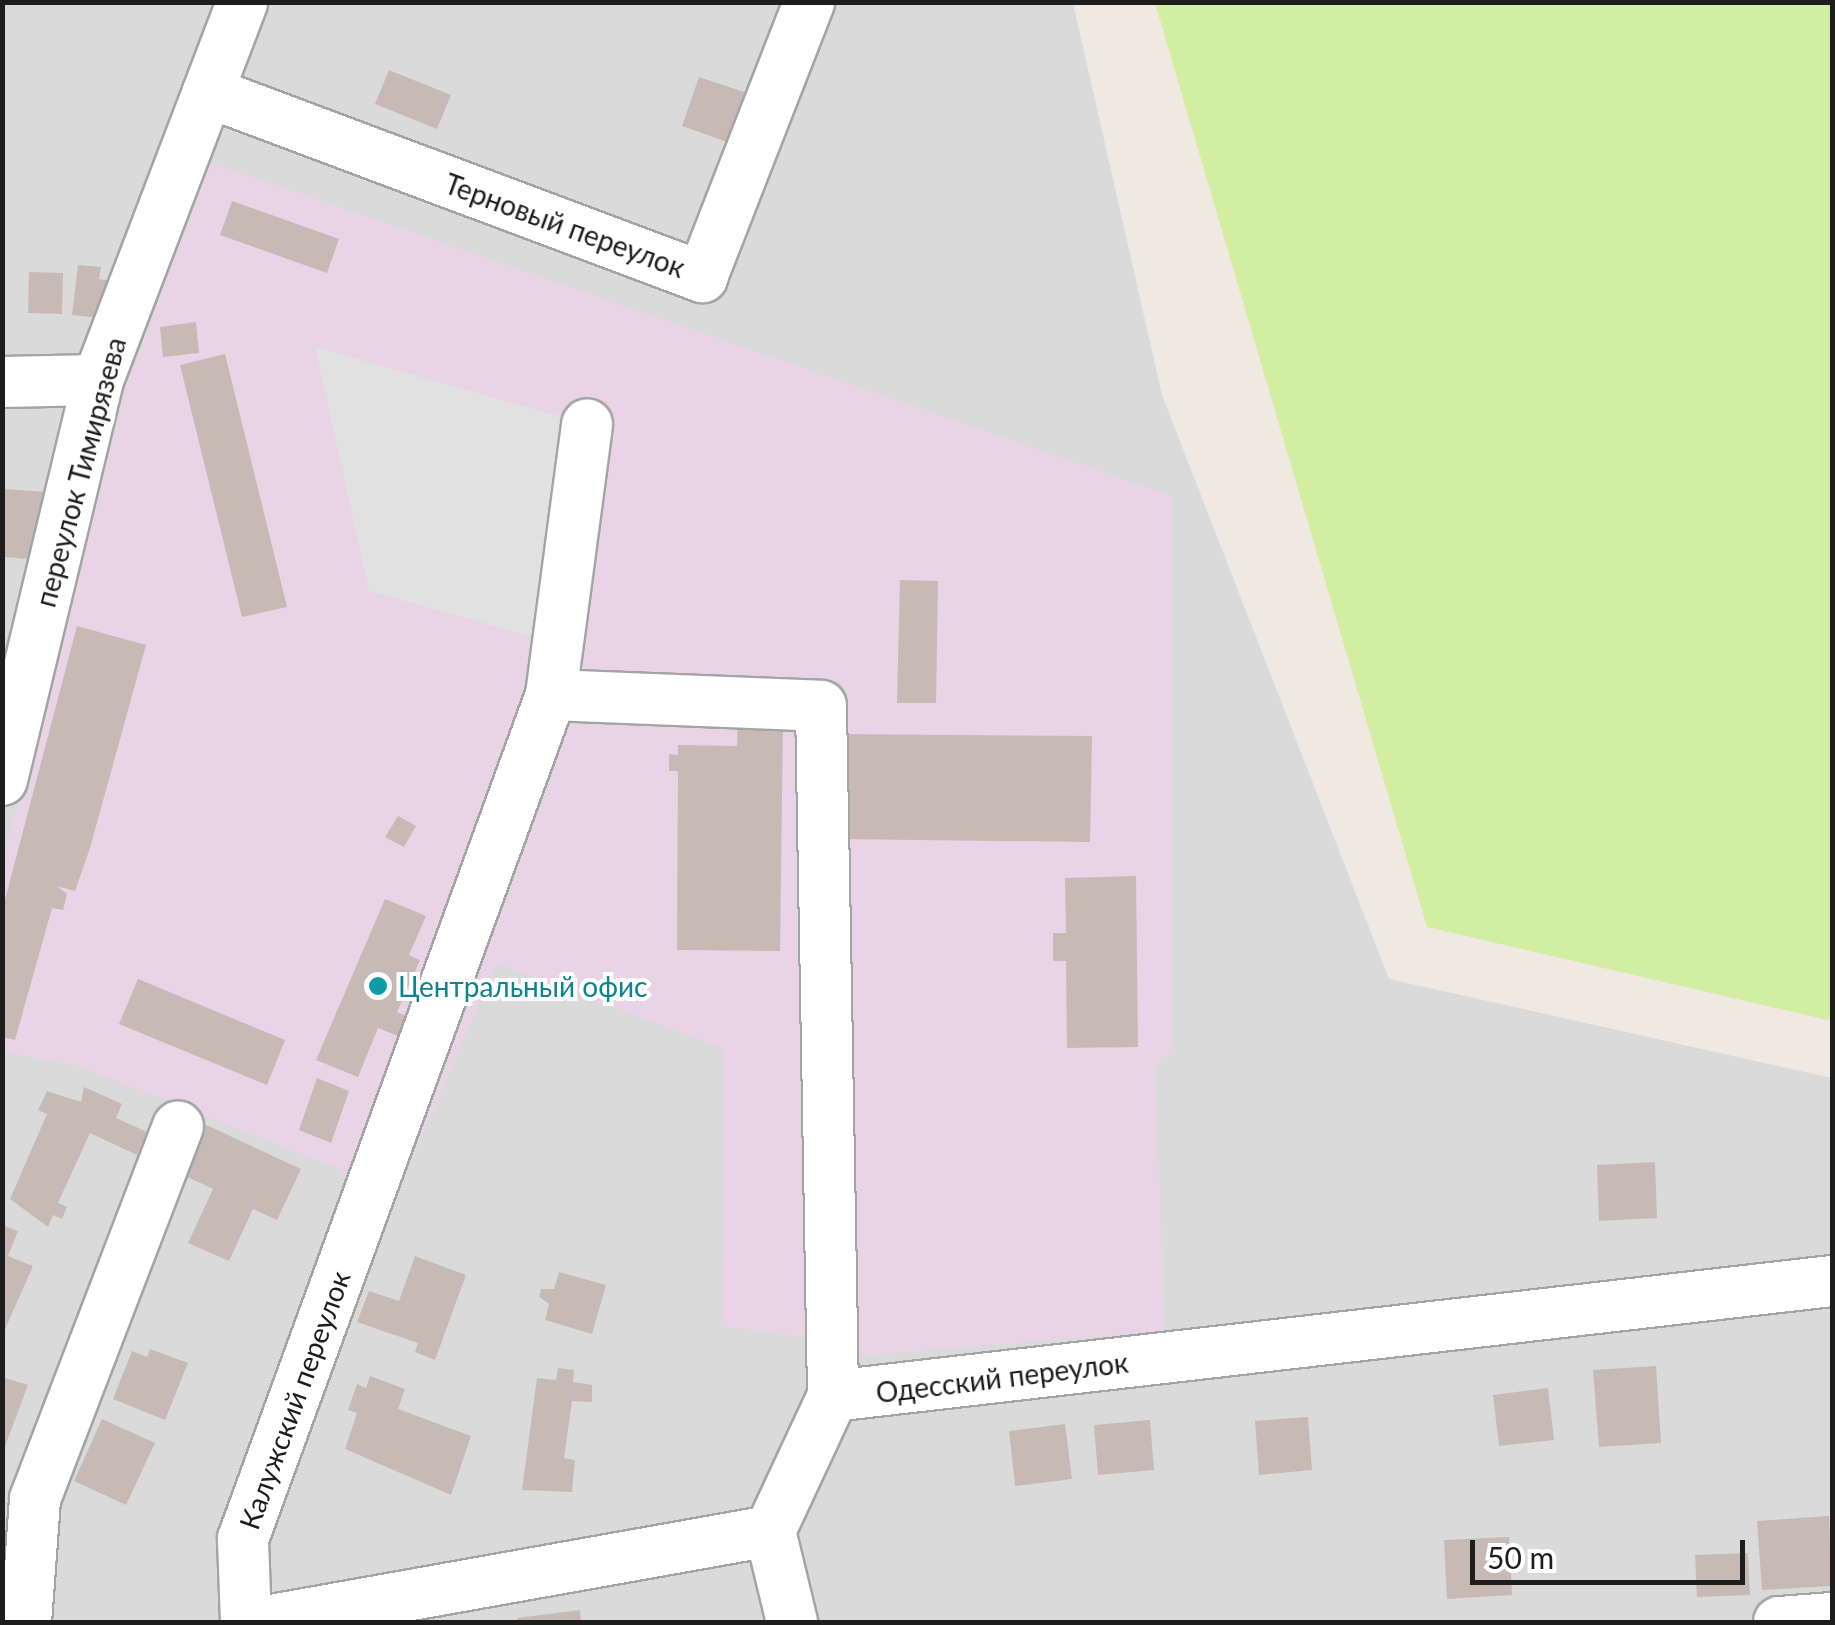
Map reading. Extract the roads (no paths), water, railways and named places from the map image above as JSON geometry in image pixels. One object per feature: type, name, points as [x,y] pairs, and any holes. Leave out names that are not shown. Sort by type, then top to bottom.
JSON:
[{"type":"street","name":"переулок Тимирязева","points":[[2,780],[98,380],[242,2]]},
{"type":"street","name":"Терновый переулок","points":[[208,92],[702,276],[809,2]]},
{"type":"street","points":[[2,382],[98,380]]},
{"type":"street","name":"Калужский переулок","points":[[246,1622],[243,1539],[551,696],[587,424]]},
{"type":"street","points":[[551,696],[821,706],[833,1396],[770,1531],[792,1622]]},
{"type":"street","points":[[26,1622],[36,1499],[178,1127]]},
{"type":"street","name":"Одесский переулок","points":[[833,1396],[1832,1282]]},
{"type":"street","points":[[260,1622],[770,1531]]},
{"type":"street","points":[[1779,1622],[1832,1618]]},
{"type":"place","name":"Центральный офис","points":[[378,986]]}]
